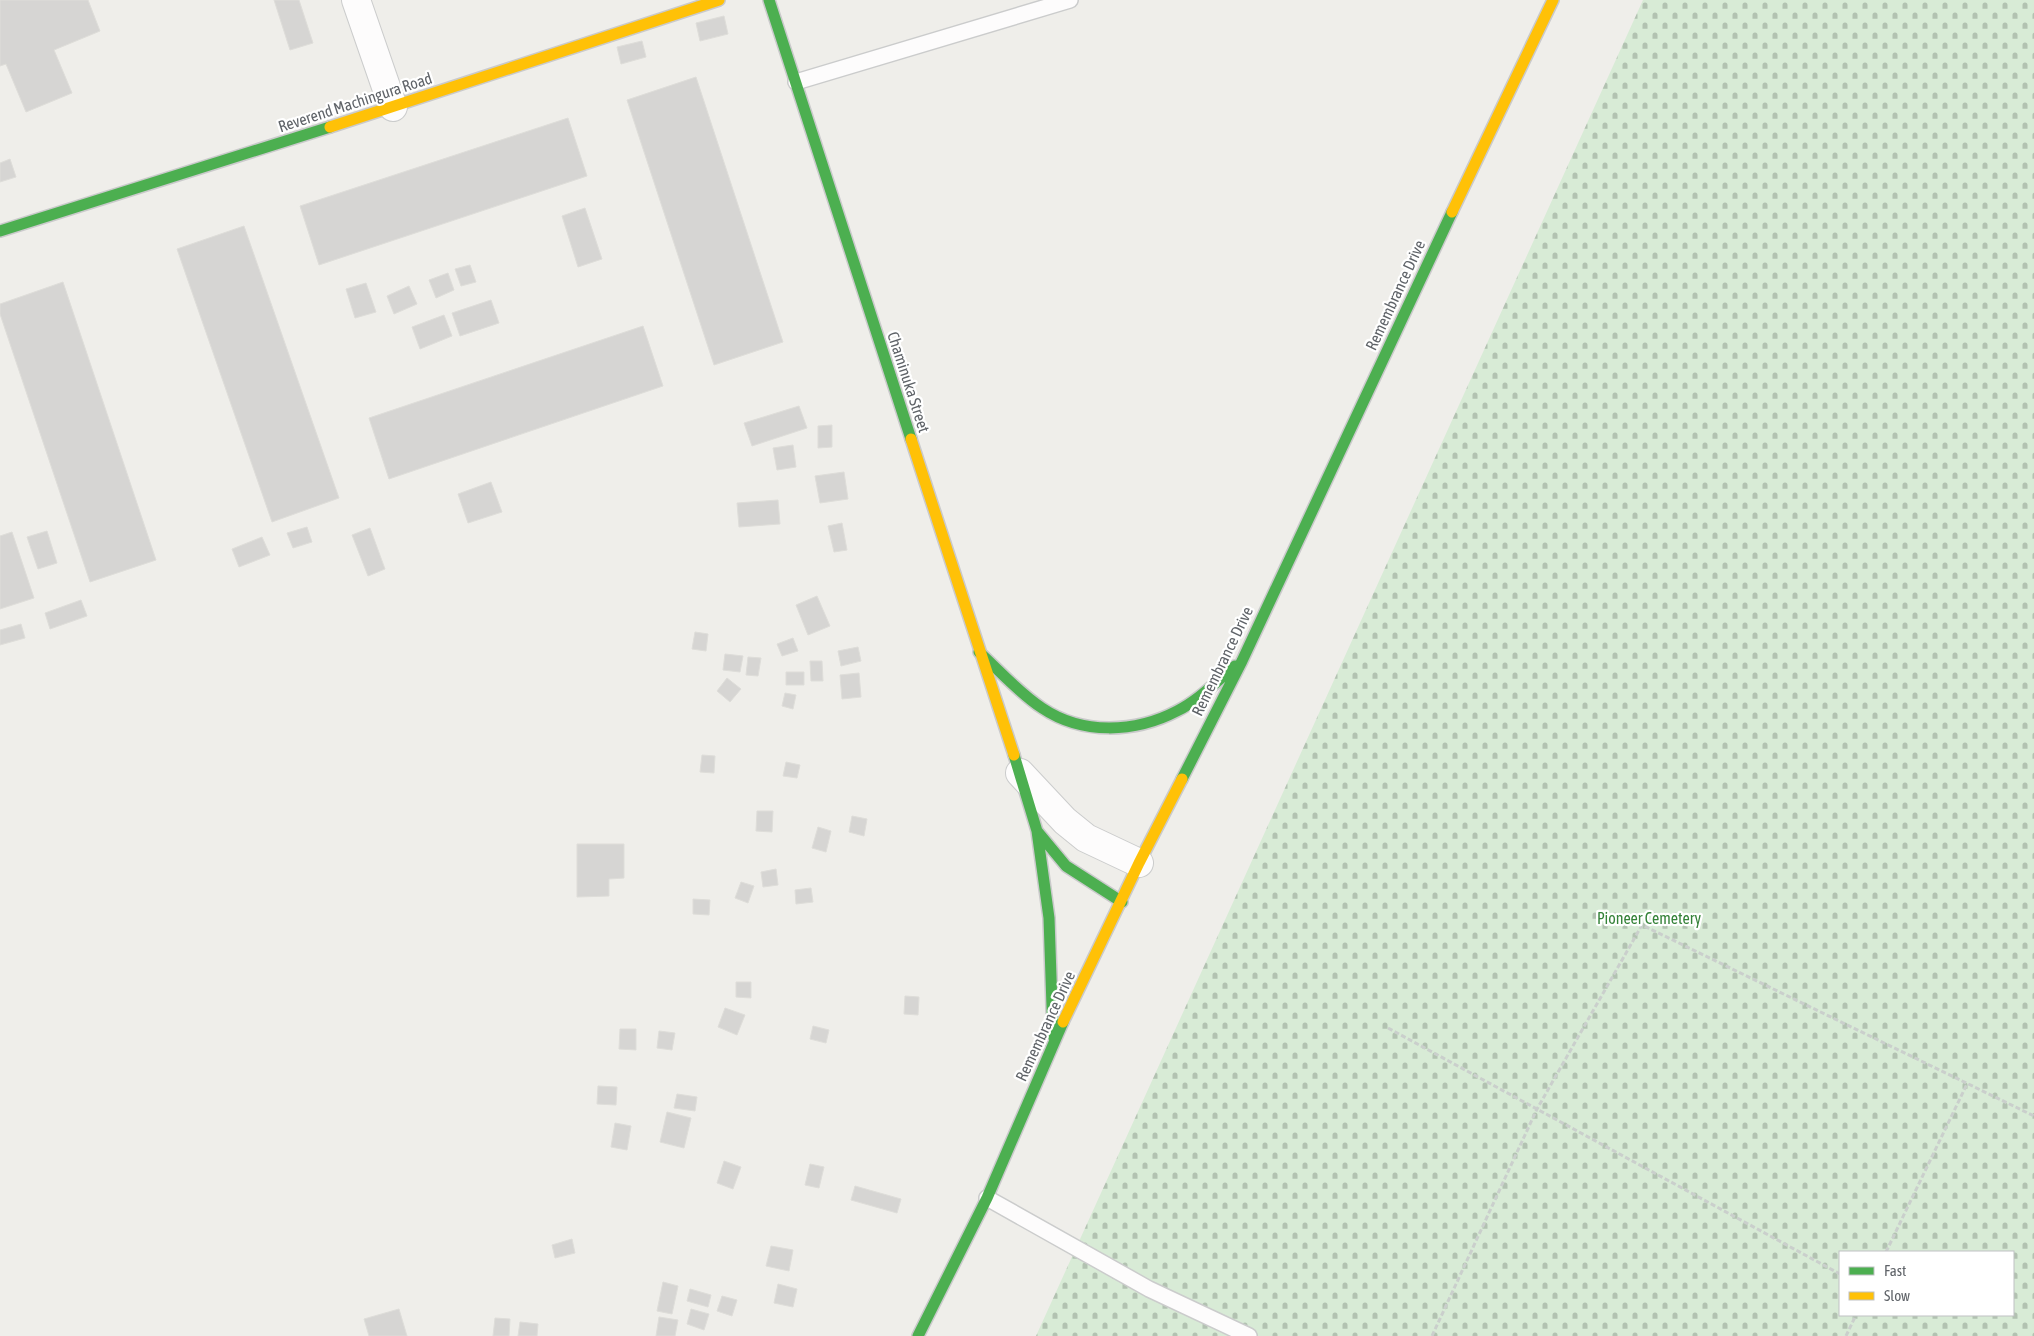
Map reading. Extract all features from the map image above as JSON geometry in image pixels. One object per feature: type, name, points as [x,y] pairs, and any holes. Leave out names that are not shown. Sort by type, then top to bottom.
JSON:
[{"type":"main road","name":"Reverend Machingura Road","points":[[0,231],[393,108],[719,0]]},
{"type":"main road","name":"Chaminuka Street","points":[[769,0],[979,652],[1020,773],[1037,831]]},
{"type":"main road","name":"Remembrance Drive","points":[[918,1336],[987,1198],[1054,1040],[1140,863],[1242,661],[1471,172],[1554,0]]},
{"type":"main road","points":[[979,652],[1042,708],[1068,722],[1106,728],[1148,723],[1178,710],[1242,661]]},
{"type":"main road","points":[[1037,831],[1066,866],[1122,902]]},
{"type":"main road","points":[[1037,831],[1049,918],[1054,1040]]},
{"type":"street","points":[[356,0],[393,108]]},
{"type":"street","points":[[1020,773],[1065,822],[1086,838],[1140,863]]},
{"type":"lane","points":[[796,82],[1070,0]]},
{"type":"lane","points":[[987,1198],[1149,1289],[1249,1336]]},
{"type":"path","points":[[1432,1336],[1537,1109],[1642,925],[2034,1116]]},
{"type":"path","points":[[1388,1028],[1839,1273]]},
{"type":"path","points":[[1886,1251],[1967,1084]]},
{"type":"path","points":[[1846,1336],[1856,1316]]},
{"type":"green space","name":"Pioneer Cemetery","points":[[1643,0],[2034,0],[2034,1336],[1036,1336]]},
{"type":"building","points":[[0,0],[88,0],[100,31],[54,50],[72,93],[26,112],[6,64],[0,66]]},
{"type":"building","points":[[274,0],[299,0],[313,43],[290,50]]},
{"type":"building","points":[[724,16],[728,34],[700,41],[696,23]]},
{"type":"building","points":[[642,41],[646,57],[621,64],[617,47]]},
{"type":"building","points":[[696,77],[783,342],[714,365],[627,100]]},
{"type":"building","points":[[568,118],[587,176],[319,265],[300,206]]},
{"type":"building","points":[[10,159],[16,177],[0,182],[0,163]]},
{"type":"building","points":[[585,208],[602,259],[578,267],[562,216]]},
{"type":"building","points":[[244,226],[339,498],[272,522],[177,249]]},
{"type":"building","points":[[470,265],[476,282],[461,286],[455,269]]},
{"type":"building","points":[[448,273],[454,290],[436,298],[429,280]]},
{"type":"building","points":[[63,282],[156,560],[90,582],[0,314],[0,304]]},
{"type":"building","points":[[366,283],[376,312],[355,318],[346,289]]},
{"type":"building","points":[[409,286],[417,304],[394,314],[387,296]]},
{"type":"building","points":[[491,300],[499,323],[460,336],[452,313]]},
{"type":"building","points":[[444,315],[452,336],[420,349],[412,327]]},
{"type":"building","points":[[643,326],[663,386],[389,479],[369,418]]},
{"type":"building","points":[[799,406],[807,428],[752,446],[744,423]]},
{"type":"building","points":[[832,425],[832,447],[818,448],[818,426]]},
{"type":"building","points":[[793,445],[796,467],[777,470],[773,448]]},
{"type":"building","points":[[844,472],[848,499],[820,503],[815,476]]},
{"type":"building","points":[[491,482],[502,512],[468,523],[458,494]]},
{"type":"building","points":[[778,500],[780,524],[739,527],[737,503]]},
{"type":"building","points":[[842,523],[847,550],[834,552],[828,526]]},
{"type":"building","points":[[307,527],[312,542],[293,548],[287,533]]},
{"type":"building","points":[[370,528],[385,569],[368,576],[352,535]]},
{"type":"building","points":[[47,531],[57,563],[38,569],[27,537]]},
{"type":"building","points":[[12,532],[34,598],[0,609],[0,536]]},
{"type":"building","points":[[262,537],[270,555],[239,567],[232,549]]},
{"type":"building","points":[[817,596],[830,626],[808,635],[796,605]]},
{"type":"building","points":[[81,600],[87,616],[50,629],[45,613]]},
{"type":"building","points":[[21,624],[25,638],[0,645],[0,630]]},
{"type":"building","points":[[695,632],[708,634],[706,651],[692,649]]},
{"type":"building","points":[[793,638],[798,651],[782,656],[777,644]]},
{"type":"building","points":[[858,647],[861,661],[841,666],[838,651]]},
{"type":"building","points":[[725,654],[743,656],[740,672],[723,670]]},
{"type":"building","points":[[748,657],[761,658],[758,676],[746,675]]},
{"type":"building","points":[[810,661],[822,661],[823,681],[811,681]]},
{"type":"building","points":[[786,672],[804,672],[804,685],[786,685]]},
{"type":"building","points":[[859,673],[861,697],[842,699],[840,675]]},
{"type":"building","points":[[727,678],[741,689],[730,702],[717,691]]},
{"type":"building","points":[[785,693],[796,695],[793,709],[782,706]]},
{"type":"building","points":[[702,755],[715,756],[714,773],[700,772]]},
{"type":"building","points":[[786,762],[800,765],[797,778],[783,776]]},
{"type":"building","points":[[757,811],[773,811],[772,832],[756,831]]},
{"type":"building","points":[[852,816],[867,819],[864,836],[849,832]]},
{"type":"building","points":[[818,827],[831,831],[826,852],[812,848]]},
{"type":"building","points":[[577,844],[624,844],[624,878],[609,879],[609,896],[577,897]]},
{"type":"building","points":[[776,869],[778,885],[763,887],[761,872]]},
{"type":"building","points":[[741,882],[754,886],[748,903],[735,898]]},
{"type":"building","points":[[811,888],[813,902],[796,904],[795,890]]},
{"type":"building","points":[[693,899],[710,900],[709,915],[693,914]]},
{"type":"building","points":[[736,982],[751,982],[751,998],[736,997]]},
{"type":"building","points":[[905,996],[919,997],[918,1015],[904,1014]]},
{"type":"building","points":[[725,1008],[745,1015],[737,1035],[718,1027]]},
{"type":"building","points":[[813,1026],[829,1030],[826,1043],[810,1039]]},
{"type":"building","points":[[620,1029],[636,1029],[636,1050],[619,1049]]},
{"type":"building","points":[[659,1031],[675,1033],[672,1050],[657,1048]]},
{"type":"building","points":[[598,1086],[617,1087],[616,1105],[597,1104]]},
{"type":"building","points":[[677,1094],[697,1097],[695,1111],[674,1108]]},
{"type":"building","points":[[667,1112],[691,1118],[684,1148],[660,1142]]},
{"type":"building","points":[[615,1123],[631,1126],[627,1150],[611,1147]]},
{"type":"building","points":[[724,1161],[741,1167],[733,1189],[717,1183]]},
{"type":"building","points":[[810,1164],[824,1167],[819,1188],[805,1185]]},
{"type":"building","points":[[855,1186],[901,1199],[897,1213],[851,1200]]},
{"type":"building","points":[[572,1239],[575,1253],[555,1258],[552,1245]]},
{"type":"building","points":[[771,1246],[793,1250],[789,1271],[766,1266]]},
{"type":"building","points":[[663,1282],[678,1286],[672,1314],[657,1311]]},
{"type":"building","points":[[778,1284],[797,1289],[793,1307],[774,1303]]},
{"type":"building","points":[[690,1289],[711,1295],[708,1307],[687,1301]]},
{"type":"building","points":[[722,1296],[737,1300],[732,1316],[717,1311]]},
{"type":"building","points":[[399,1309],[407,1336],[369,1336],[364,1319]]},
{"type":"building","points":[[691,1309],[709,1314],[704,1330],[687,1324]]},
{"type":"building","points":[[659,1317],[678,1320],[675,1336],[656,1336]]},
{"type":"building","points":[[495,1318],[510,1319],[509,1336],[493,1336]]},
{"type":"building","points":[[520,1322],[538,1324],[537,1336],[518,1336]]},
{"type":"traffic: fast","points":[[769,0],[911,439]]},
{"type":"traffic: fast","points":[[0,231],[330,127]]},
{"type":"traffic: fast","points":[[1182,779],[1242,661],[1452,212]]},
{"type":"traffic: fast","points":[[979,652],[1017,689],[1042,708],[1074,723],[1091,727],[1109,728],[1144,724],[1177,711],[1200,696],[1235,666]]},
{"type":"traffic: fast","points":[[1014,755],[1037,831],[1066,866],[1122,902]]},
{"type":"traffic: fast","points":[[1037,831],[1049,918],[1053,1036]]},
{"type":"traffic: fast","points":[[918,1336],[987,1198],[1063,1022]]},
{"type":"traffic: slow","points":[[330,127],[719,0]]},
{"type":"traffic: slow","points":[[1452,212],[1553,0]]},
{"type":"traffic: slow","points":[[911,439],[1014,755]]},
{"type":"traffic: slow","points":[[1063,1022],[1139,863],[1182,779]]}]
